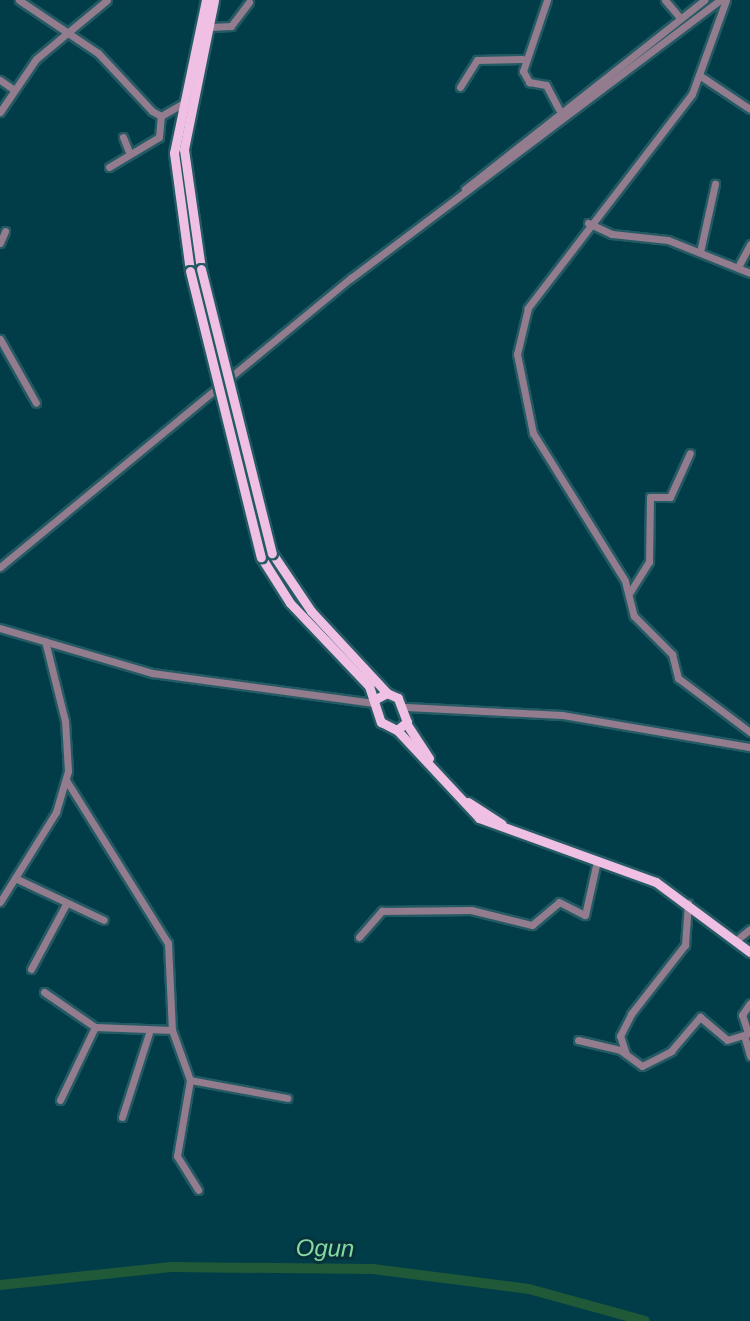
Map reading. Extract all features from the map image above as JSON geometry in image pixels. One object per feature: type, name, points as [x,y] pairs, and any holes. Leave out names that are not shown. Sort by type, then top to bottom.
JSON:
[{"type":"main road","points":[[187,104],[206,0]]},
{"type":"main road","points":[[214,0],[210,27],[174,153],[195,270],[261,557],[290,603],[357,671],[374,701],[378,718],[397,730],[479,818],[597,861],[688,903],[750,949]]},
{"type":"main road","points":[[195,270],[272,553],[311,611],[407,716],[449,784],[482,812],[658,878],[750,949]]},
{"type":"main road","points":[[374,701],[387,693]]},
{"type":"main road","points":[[397,730],[407,716]]},
{"type":"street","points":[[19,0],[70,32],[161,116]]},
{"type":"street","points":[[0,112],[13,89],[107,0]]},
{"type":"street","points":[[547,0],[540,37],[522,59],[525,78],[546,85],[559,109]]},
{"type":"street","points":[[665,0],[680,18]]},
{"type":"street","points":[[414,231],[559,109],[704,0]]},
{"type":"street","points":[[723,0],[699,75],[528,308],[519,367],[533,433],[630,592],[634,616],[672,654],[678,678],[750,732]]},
{"type":"street","points":[[0,567],[414,231],[723,0]]},
{"type":"street","points":[[210,27],[231,26],[249,2]]},
{"type":"street","points":[[460,87],[477,60],[522,59]]},
{"type":"street","points":[[699,75],[750,109]]},
{"type":"street","points":[[0,80],[13,89]]},
{"type":"street","points":[[161,116],[187,104]]},
{"type":"street","points":[[109,167],[129,152],[159,137],[161,116]]},
{"type":"street","points":[[123,137],[129,152]]},
{"type":"street","points":[[700,252],[715,184]]},
{"type":"street","points":[[588,223],[700,252],[750,273]]},
{"type":"street","points":[[0,243],[5,231]]},
{"type":"street","points":[[738,267],[750,244]]},
{"type":"street","points":[[0,339],[36,403]]},
{"type":"street","points":[[0,364],[10,360]]},
{"type":"street","points":[[630,592],[649,562],[650,497],[670,497],[690,453]]},
{"type":"street","points":[[0,628],[152,673],[374,701]]},
{"type":"street","points":[[0,902],[44,835],[66,780],[65,721],[45,641]]},
{"type":"street","points":[[362,701],[378,718]]},
{"type":"street","points":[[407,716],[431,707],[562,715],[750,747]]},
{"type":"street","points":[[66,780],[162,928],[172,1030],[190,1080],[177,1156],[198,1190]]},
{"type":"street","points":[[359,937],[382,911],[471,910],[532,925],[559,902],[585,915],[597,861]]},
{"type":"street","points":[[15,878],[104,920]]},
{"type":"street","points":[[627,1056],[622,1031],[641,995],[675,966],[688,903]]},
{"type":"street","points":[[31,969],[66,904]]},
{"type":"street","points":[[739,938],[750,929]]},
{"type":"street","points":[[44,992],[95,1027],[149,1033],[172,1030]]},
{"type":"street","points":[[750,1003],[742,1015],[750,1056]]},
{"type":"street","points":[[578,1040],[650,1064],[700,1017],[727,1040],[747,1034]]},
{"type":"street","points":[[60,1100],[95,1027]]},
{"type":"street","points":[[122,1117],[149,1033]]},
{"type":"street","points":[[190,1080],[287,1098]]},
{"type":"waterway","name":"Ogun","points":[[0,1285],[171,1267],[373,1269],[529,1289],[645,1321]]}]
